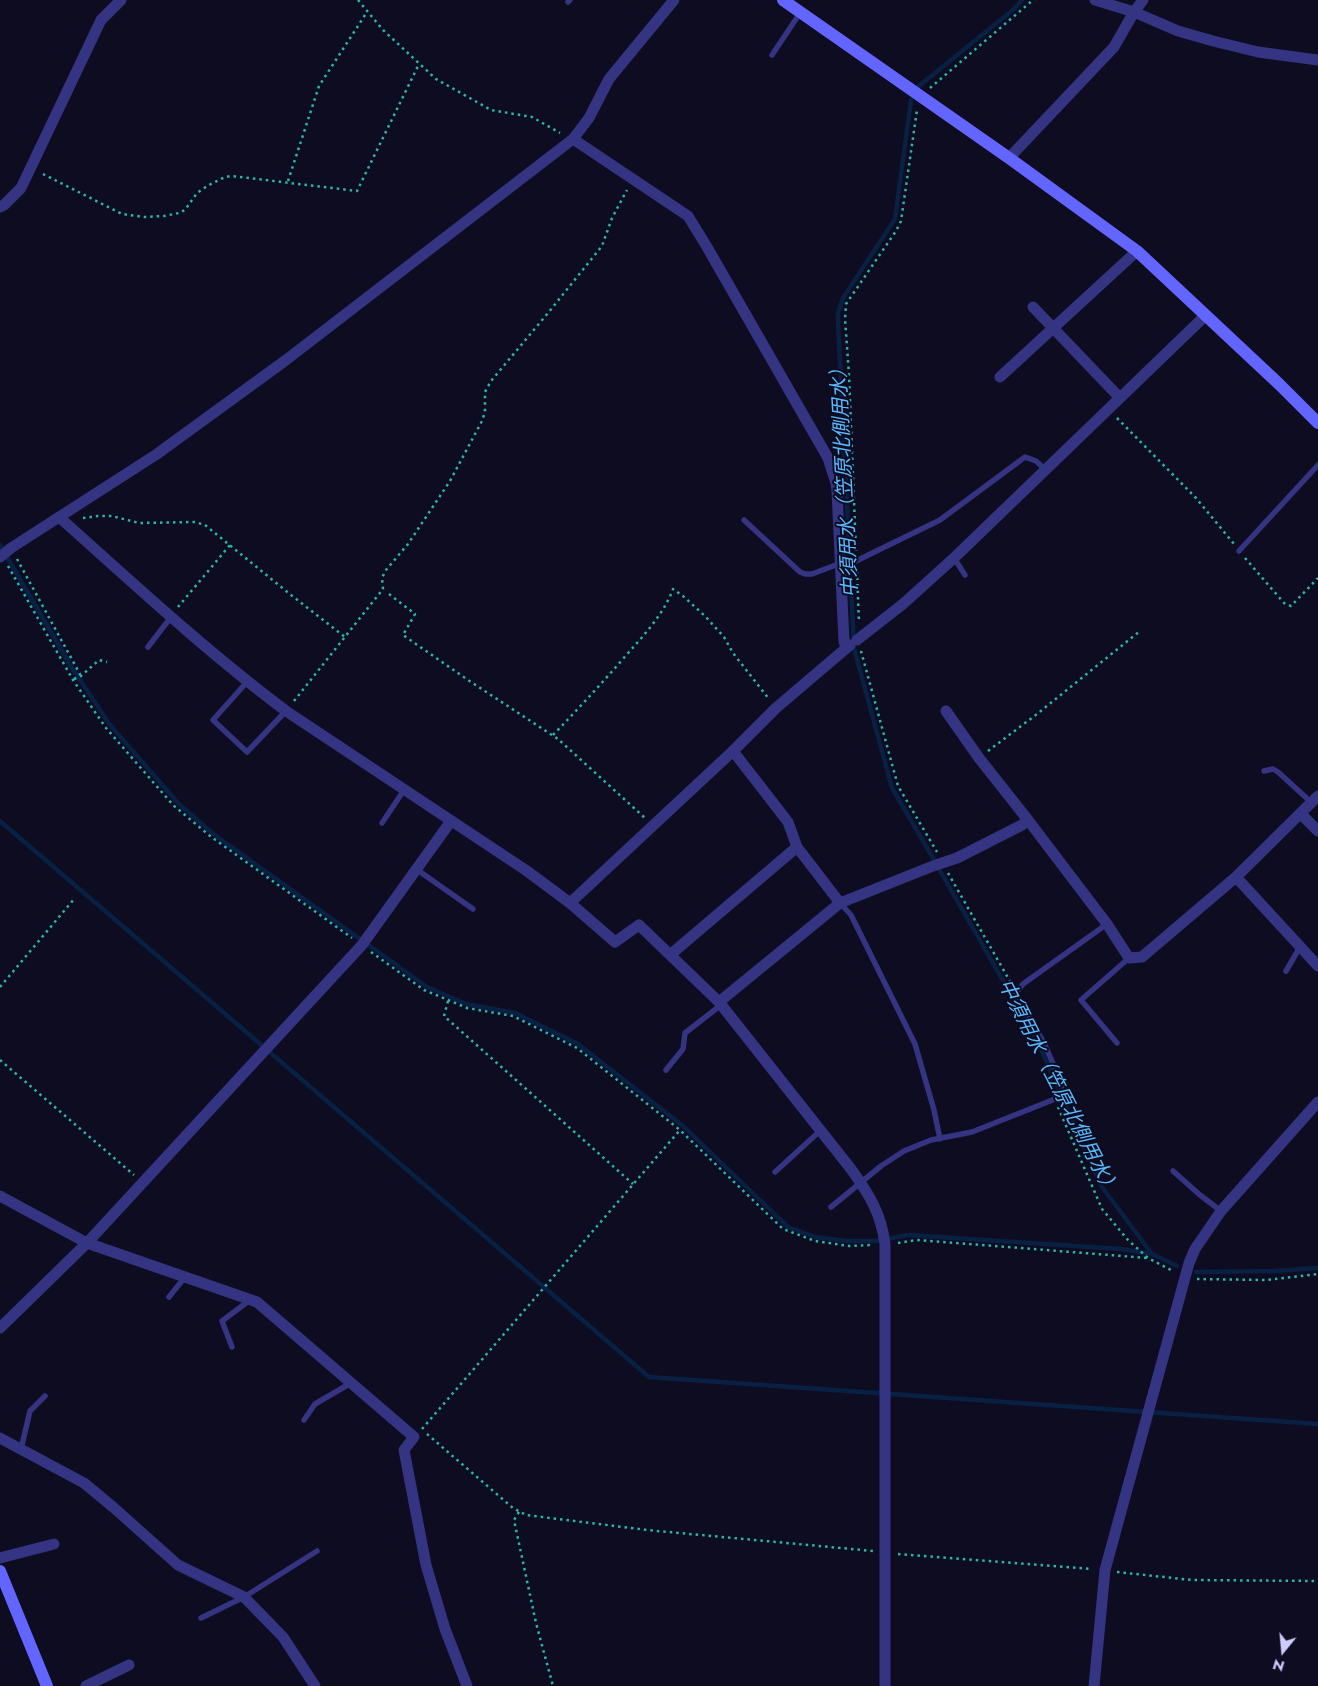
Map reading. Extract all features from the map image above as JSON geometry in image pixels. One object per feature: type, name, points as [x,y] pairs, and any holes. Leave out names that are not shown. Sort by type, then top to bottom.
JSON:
[{"type":"street","points":[[0,207],[20,188],[101,20],[120,0]]},
{"type":"street","points":[[4,554],[157,454],[286,360],[573,139],[590,118],[609,79],[674,0]]},
{"type":"street","points":[[783,0],[1009,158],[1137,251],[1318,423]]},
{"type":"street","points":[[1095,0],[1134,12],[1178,31],[1213,42],[1258,52],[1318,60]]},
{"type":"street","points":[[1009,158],[1114,47],[1143,0]]},
{"type":"street","points":[[573,139],[688,216],[828,458],[837,490],[844,641],[854,646]]},
{"type":"street","points":[[1000,377],[1137,251]]},
{"type":"street","points":[[1033,307],[1120,398]]},
{"type":"street","points":[[570,903],[654,826],[776,708],[854,646],[954,558],[1206,315]]},
{"type":"street","points":[[59,517],[247,682],[286,711],[526,871],[570,903],[615,942],[639,925],[720,1003],[860,1182],[877,1211],[884,1231],[885,1244],[885,1686]]},
{"type":"street","points":[[946,711],[979,758],[1106,924],[1129,958],[1142,957],[1236,877],[1315,799]]},
{"type":"street","points":[[733,751],[788,822],[797,847],[840,903]]},
{"type":"street","points":[[1301,814],[1318,831]]},
{"type":"street","points":[[720,1003],[840,903],[957,858],[1022,825],[1028,820]]},
{"type":"street","points":[[0,1328],[87,1243],[362,945],[451,821]]},
{"type":"street","points":[[670,955],[797,847]]},
{"type":"street","points":[[1236,877],[1318,966]]},
{"type":"street","points":[[1094,1686],[1105,1570],[1184,1276],[1195,1249],[1221,1211],[1318,1102]]},
{"type":"street","points":[[0,1196],[87,1243],[257,1302],[351,1383],[418,1433],[404,1450],[426,1565],[445,1629],[467,1686]]},
{"type":"street","points":[[0,1438],[84,1483],[178,1564],[244,1597],[283,1637],[315,1686]]},
{"type":"street","points":[[0,1558],[54,1544]]},
{"type":"street","points":[[0,1571],[47,1686]]},
{"type":"street","points":[[86,1686],[129,1665]]},
{"type":"lane","points":[[772,54],[801,12]]},
{"type":"lane","points":[[744,520],[800,572],[812,574],[856,561],[940,520],[1025,457],[1036,461],[1046,470]]},
{"type":"lane","points":[[1239,551],[1318,465]]},
{"type":"lane","points":[[954,558],[965,575]]},
{"type":"lane","points":[[148,647],[171,617]]},
{"type":"lane","points":[[247,682],[213,720],[248,752],[286,711]]},
{"type":"lane","points":[[1264,771],[1273,769],[1315,799]]},
{"type":"lane","points":[[382,823],[404,790]]},
{"type":"lane","points":[[416,869],[473,909]]},
{"type":"lane","points":[[840,903],[851,915],[915,1044],[940,1138]]},
{"type":"lane","points":[[831,1207],[860,1182],[904,1151],[940,1138],[972,1132],[1066,1093],[1044,1043],[1016,993],[1023,984],[1106,924]]},
{"type":"lane","points":[[1286,971],[1300,946]]},
{"type":"lane","points":[[1117,1044],[1081,1000],[1129,958]]},
{"type":"lane","points":[[666,1070],[683,1049],[686,1033],[720,1003]]},
{"type":"lane","points":[[774,1172],[821,1130]]},
{"type":"lane","points":[[1172,1171],[1221,1211]]},
{"type":"lane","points":[[169,1296],[185,1277]]},
{"type":"lane","points":[[232,1347],[222,1321],[250,1300]]},
{"type":"lane","points":[[304,1420],[315,1404],[351,1383]]},
{"type":"lane","points":[[21,1450],[30,1410],[45,1396]]},
{"type":"lane","points":[[201,1618],[244,1597],[317,1551]]},
{"type":"path","points":[[358,0],[383,30],[436,79],[490,110],[532,117],[573,139]]},
{"type":"path","points":[[930,88],[1033,0]]},
{"type":"path","points":[[288,181],[319,86],[367,12]]},
{"type":"path","points":[[30,167],[122,214],[144,218],[164,216],[185,210],[197,193],[225,177],[232,176],[288,181],[357,191],[419,64]]},
{"type":"path","points":[[859,628],[850,385],[845,319],[846,304],[901,221],[917,106]]},
{"type":"path","points":[[286,711],[346,638],[383,589],[382,578],[386,570],[408,544],[450,481],[482,422],[485,412],[485,392],[491,381],[602,246],[612,218],[632,179]]},
{"type":"path","points":[[1109,410],[1196,498],[1284,603],[1292,606],[1318,578]]},
{"type":"path","points":[[59,517],[112,516],[148,524],[195,522],[205,525],[346,638]]},
{"type":"path","points":[[171,617],[230,545]]},
{"type":"path","points":[[4,554],[81,676]]},
{"type":"path","points":[[4,554],[73,680],[106,728],[173,806],[210,836],[424,990],[467,1008],[513,1016],[577,1048],[680,1130],[783,1229],[815,1241],[849,1246],[917,1240],[1148,1258]]},
{"type":"path","points":[[553,735],[649,630],[668,601],[673,589],[705,616],[724,637],[733,652],[776,708]]},
{"type":"path","points":[[389,594],[415,614],[403,636],[553,735],[580,757],[654,826]]},
{"type":"path","points":[[979,758],[1140,631]]},
{"type":"path","points":[[854,646],[898,786],[938,854]]},
{"type":"path","points":[[73,680],[81,676],[99,660],[107,662]]},
{"type":"path","points":[[946,868],[1016,993]]},
{"type":"path","points":[[0,987],[75,898]]},
{"type":"path","points":[[448,1001],[444,1016],[632,1184]]},
{"type":"path","points":[[0,1060],[143,1182]]},
{"type":"path","points":[[1055,1099],[1102,1208],[1128,1240],[1148,1258],[1176,1273]]},
{"type":"path","points":[[680,1130],[418,1433],[519,1512],[526,1515],[647,1530],[884,1553],[1105,1570],[1192,1580],[1318,1581]]},
{"type":"path","points":[[1192,1278],[1266,1280],[1318,1274]]},
{"type":"path","points":[[519,1512],[514,1520],[536,1623],[553,1686]]},
{"type":"waterway","name":"中須用水（笠原北側用水）","points":[[919,86],[1014,9],[1022,0]]},
{"type":"waterway","name":"中須用水（笠原北側用水）","points":[[911,100],[895,219],[843,298],[838,313],[838,321],[854,648],[892,788],[933,858]]},
{"type":"waterway","points":[[0,545],[72,668],[110,725],[178,803],[212,833],[427,987],[466,1004],[515,1013],[578,1044],[683,1126],[788,1227],[815,1237],[846,1241],[875,1241],[908,1235],[1121,1249],[1152,1254]]},
{"type":"waterway","points":[[0,821],[649,1377],[1318,1424]]},
{"type":"waterway","name":"中須用水（笠原北側用水）","points":[[939,869],[1037,1040],[1102,1187],[1152,1254],[1177,1266]]},
{"type":"waterway","name":"中須用水（笠原北側用水）","points":[[1196,1272],[1276,1271],[1318,1268]]}]
